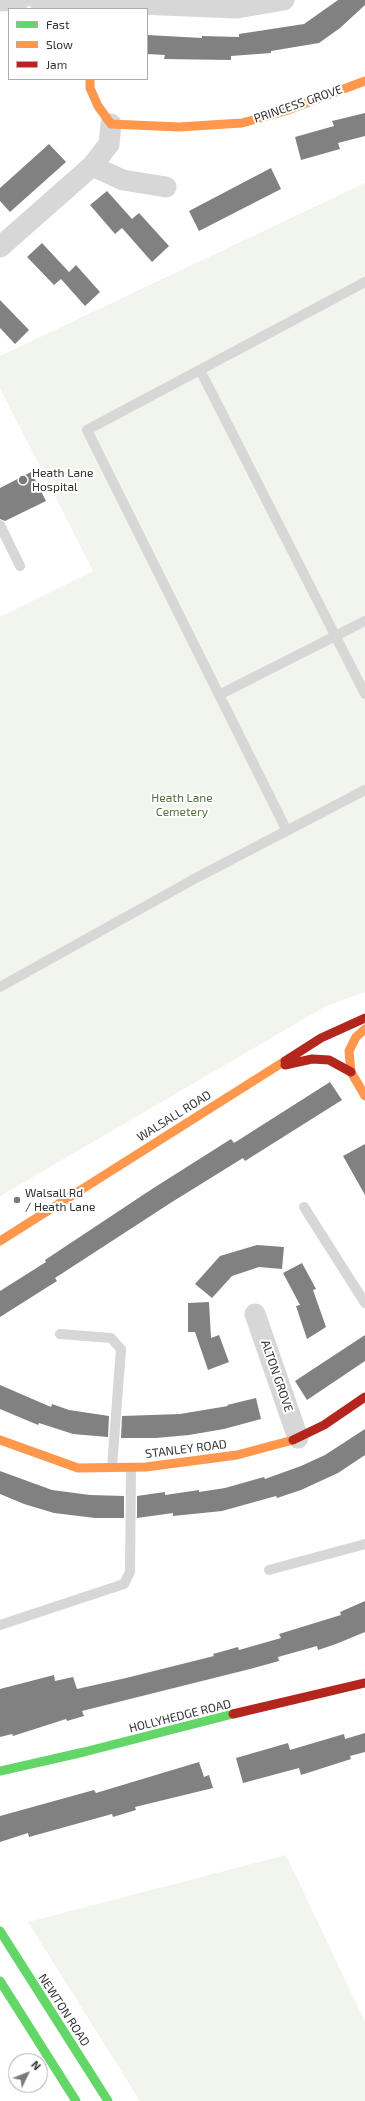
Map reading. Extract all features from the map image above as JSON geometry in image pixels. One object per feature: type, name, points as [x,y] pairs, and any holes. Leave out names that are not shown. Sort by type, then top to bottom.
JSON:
[{"type":"main road","points":[[90,80],[90,88],[98,106],[110,124]]},
{"type":"main road","name":"PRINCESS GROVE","points":[[110,124],[179,126],[242,123],[285,111],[365,81]]},
{"type":"main road","name":"WALSALL ROAD","points":[[0,1241],[321,1038],[365,1018]]},
{"type":"main road","points":[[365,1029],[356,1037],[349,1051],[351,1072],[365,1096]]},
{"type":"main road","points":[[272,1068],[312,1059],[329,1060],[351,1072]]},
{"type":"main road","name":"STANLEY ROAD","points":[[0,1440],[78,1468],[131,1468],[237,1455],[298,1438],[324,1425],[365,1397]]},
{"type":"main road","name":"HOLLYHEDGE ROAD","points":[[0,1770],[84,1752],[249,1710],[365,1683]]},
{"type":"main road","name":"NEWTON ROAD","points":[[0,1931],[108,2101]]},
{"type":"main road","points":[[0,1981],[76,2101]]},
{"type":"street","points":[[0,1],[20,0]]},
{"type":"street","points":[[38,0],[91,6],[237,8],[284,0]]},
{"type":"street","points":[[0,247],[92,166],[108,144],[110,124]]},
{"type":"street","points":[[92,166],[123,180],[166,187]]},
{"type":"street","name":"ALTON GROVE","points":[[256,1314],[298,1438]]},
{"type":"lane","points":[[287,830],[87,430],[365,282]]},
{"type":"lane","points":[[200,370],[365,694]]},
{"type":"lane","points":[[0,525],[20,566]]},
{"type":"lane","points":[[219,695],[365,621]]},
{"type":"lane","points":[[0,987],[189,882],[365,790]]},
{"type":"lane","points":[[304,1207],[365,1303]]},
{"type":"lane","points":[[60,1334],[111,1338],[121,1349],[112,1467]]},
{"type":"lane","points":[[0,1625],[124,1584],[130,1572],[131,1468]]},
{"type":"lane","points":[[269,1570],[365,1544]]},
{"type":"green space","name":"Heath Lane Cemetery","points":[[365,183],[365,992],[326,1006],[0,1196],[0,617],[93,571],[0,388],[0,356]]},
{"type":"green space","points":[[286,1855],[365,2022],[365,2101],[140,2101],[28,1922]]},
{"type":"building","points":[[338,0],[365,0],[365,5],[340,28],[319,43],[271,51],[271,53],[231,56],[231,60],[164,59],[165,55],[148,54],[148,35],[202,38],[202,36],[239,37],[239,34],[304,24]]},
{"type":"building","points":[[365,113],[365,136],[338,143],[340,149],[301,160],[295,137],[334,126],[332,121]]},
{"type":"building","points":[[49,144],[66,162],[10,212],[0,201],[0,188]]},
{"type":"building","points":[[271,168],[281,189],[199,231],[189,211]]},
{"type":"building","points":[[107,191],[132,219],[139,213],[169,246],[152,262],[122,228],[115,234],[90,205]]},
{"type":"building","points":[[42,243],[69,272],[76,265],[100,292],[85,306],[61,279],[54,285],[27,257]]},
{"type":"building","points":[[0,300],[29,330],[15,344],[0,328]]},
{"type":"building","points":[[31,472],[46,501],[5,521],[0,519],[0,488]]},
{"type":"building","points":[[330,1082],[342,1100],[245,1161],[243,1158],[172,1202],[55,1278],[57,1281],[0,1317],[0,1291],[46,1262],[45,1260],[152,1189],[231,1139],[234,1143]]},
{"type":"building","points":[[365,1144],[365,1195],[343,1156]]},
{"type":"building","points":[[257,1245],[284,1247],[282,1269],[259,1267],[232,1276],[212,1298],[195,1284],[220,1256]]},
{"type":"building","points":[[302,1263],[316,1289],[313,1290],[326,1327],[307,1339],[296,1306],[300,1305],[283,1273]]},
{"type":"building","points":[[209,1302],[211,1338],[219,1335],[229,1362],[208,1370],[195,1332],[188,1332],[188,1303]]},
{"type":"building","points":[[365,1335],[365,1361],[307,1400],[295,1381]]},
{"type":"building","points":[[0,1385],[51,1407],[52,1404],[69,1410],[109,1416],[108,1437],[73,1434],[39,1423],[38,1425],[0,1409]]},
{"type":"building","points":[[256,1398],[261,1419],[224,1429],[189,1435],[156,1438],[121,1438],[122,1416],[180,1414],[228,1406],[227,1405]]},
{"type":"building","points":[[365,1429],[365,1455],[338,1473],[301,1490],[277,1498],[276,1496],[222,1511],[173,1516],[173,1513],[137,1518],[137,1496],[165,1492],[165,1495],[199,1490],[199,1492],[225,1488],[264,1477],[265,1479],[301,1466],[325,1455]]},
{"type":"building","points":[[0,1471],[52,1490],[90,1495],[124,1496],[124,1518],[95,1518],[54,1513],[24,1504],[0,1494]]},
{"type":"building","points":[[365,1601],[365,1632],[336,1644],[318,1650],[317,1646],[278,1657],[279,1661],[82,1711],[84,1716],[67,1721],[66,1719],[13,1736],[12,1734],[0,1737],[0,1689],[54,1675],[55,1681],[73,1677],[77,1689],[126,1678],[214,1656],[213,1654],[238,1647],[239,1650],[281,1638],[279,1634],[341,1615],[340,1612]]},
{"type":"building","points":[[365,1733],[365,1752],[350,1756],[351,1759],[301,1775],[299,1768],[243,1783],[236,1758],[288,1743],[290,1750],[344,1734],[345,1739]]},
{"type":"building","points":[[199,1762],[204,1777],[209,1775],[213,1788],[135,1807],[136,1810],[113,1817],[112,1814],[29,1837],[28,1833],[0,1842],[0,1816],[94,1790],[96,1793]]},
{"type":"traffic: fast","points":[[0,1771],[84,1752],[233,1714]]},
{"type":"traffic: fast","points":[[0,1931],[108,2101]]},
{"type":"traffic: fast","points":[[0,1981],[76,2101]]},
{"type":"traffic: slow","points":[[90,80],[90,88],[98,106],[111,124],[179,127],[242,123],[285,111],[365,81]]},
{"type":"traffic: slow","points":[[365,1029],[356,1037],[349,1051],[351,1072],[365,1096]]},
{"type":"traffic: slow","points":[[0,1241],[285,1061]]},
{"type":"traffic: slow","points":[[0,1440],[78,1468],[146,1467],[237,1455],[293,1440]]},
{"type":"traffic: jam","points":[[285,1061],[321,1038],[365,1018]]},
{"type":"traffic: jam","points":[[285,1065],[312,1059],[329,1060],[351,1072]]},
{"type":"traffic: jam","points":[[293,1440],[324,1425],[365,1397]]},
{"type":"traffic: jam","points":[[233,1714],[365,1683]]},
{"type":"place","name":"Heath Lane Hospital","points":[[23,480]]},
{"type":"place","name":"Walsall Rd / Heath Lane","points":[[17,1200]]}]
